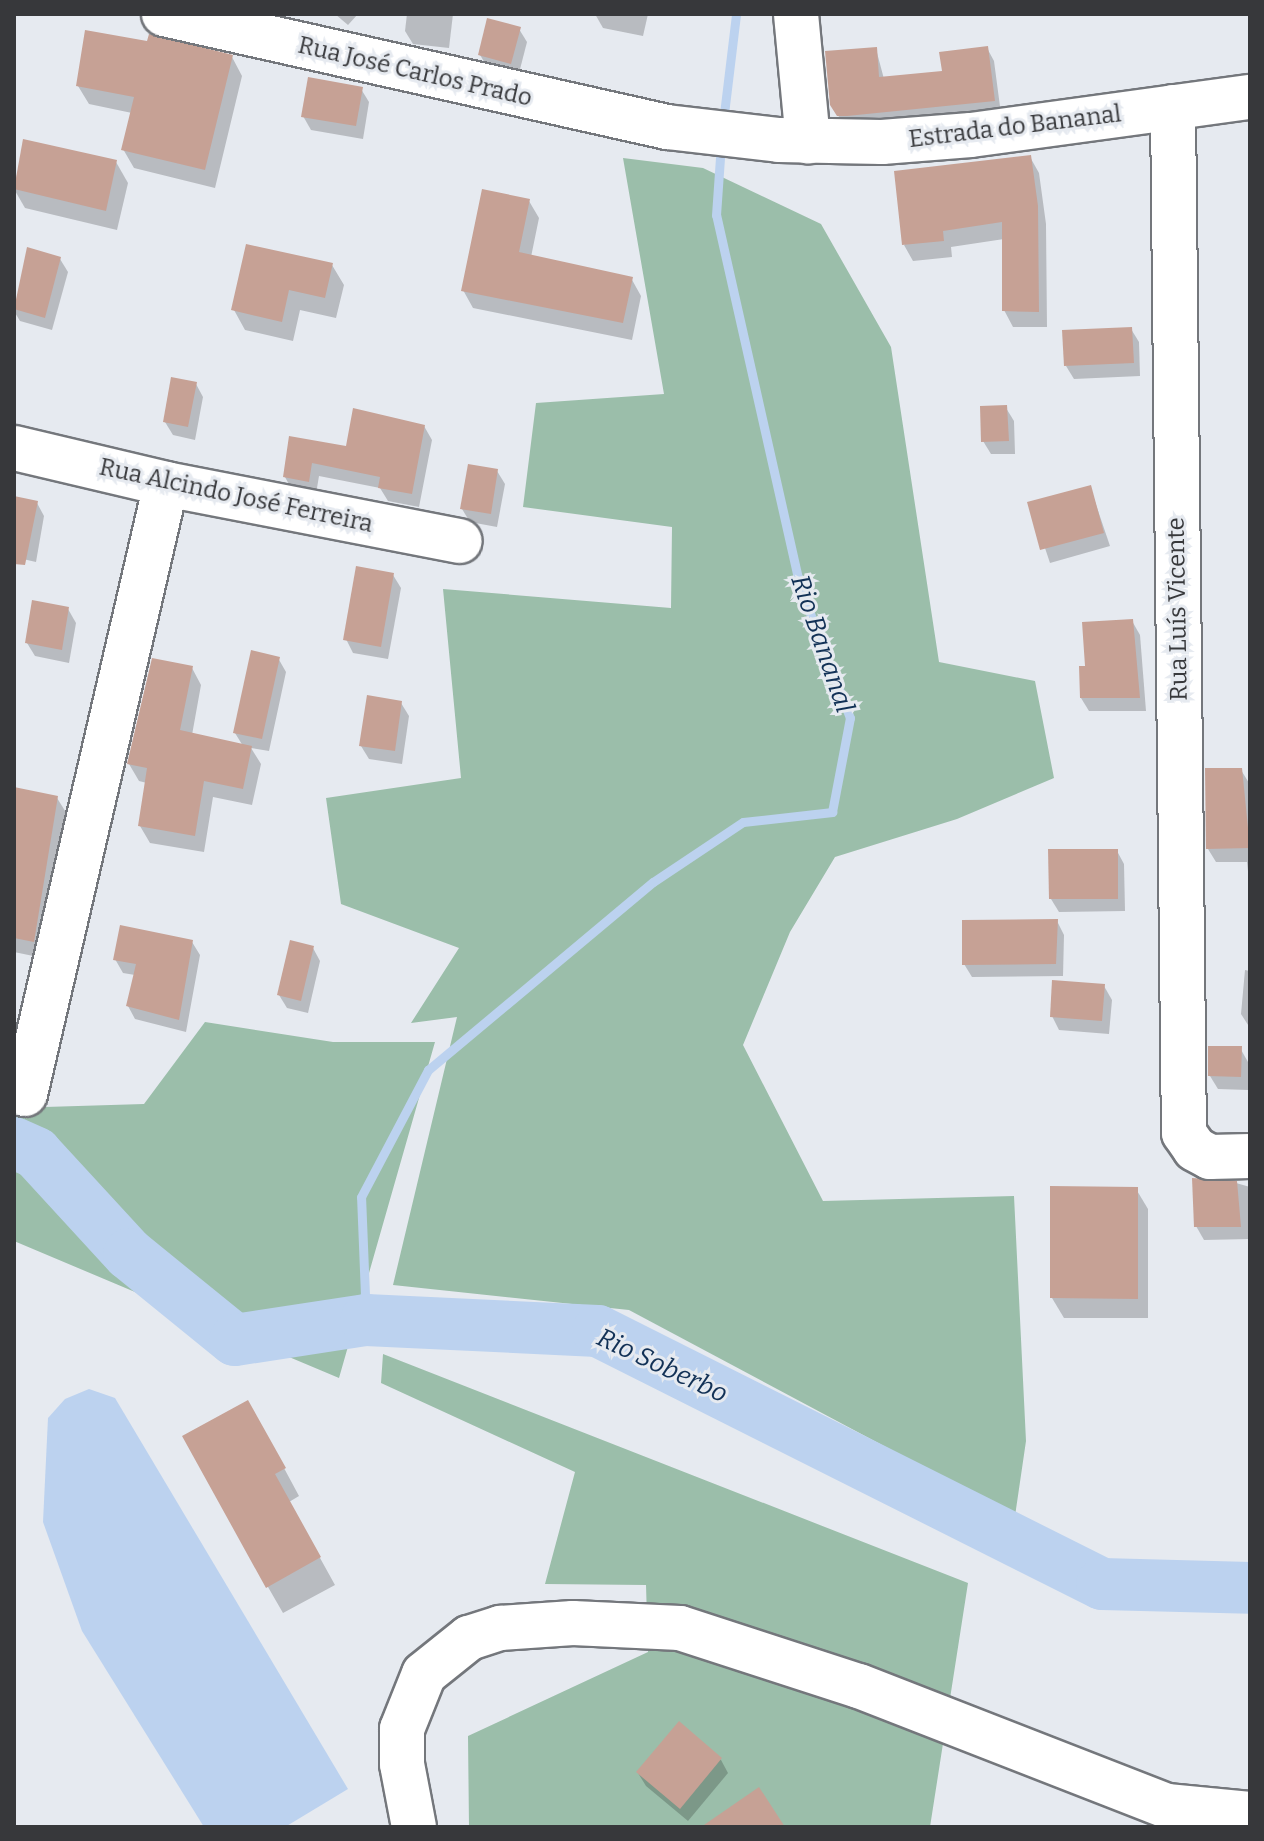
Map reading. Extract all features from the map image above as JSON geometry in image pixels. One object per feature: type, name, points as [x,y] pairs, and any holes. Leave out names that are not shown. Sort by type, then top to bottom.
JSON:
[{"type":"street","name":"Rua José Carlos Prado","points":[[164,14],[667,127],[793,141]]},
{"type":"street","points":[[793,141],[796,14]]},
{"type":"street","name":"Estrada do Bananal","points":[[793,141],[956,136],[1250,97]]},
{"type":"street","name":"Rua Luís Vicente","points":[[1173,107],[1182,1111],[1184,1133],[1195,1149],[1210,1157],[1250,1156]]},
{"type":"street","name":"Rua Alcindo José Ferreira","points":[[14,448],[166,484],[460,541]]},
{"type":"street","points":[[25,1094],[28,1014],[166,484]]},
{"type":"street","points":[[414,1827],[402,1764],[402,1729],[424,1674],[469,1638],[500,1628],[573,1623],[680,1628],[859,1686],[1167,1806],[1250,1814]]},
{"type":"green space","points":[[623,158],[703,168],[821,224],[891,347],[939,662],[1035,681],[1054,778],[957,819],[835,857],[790,932],[743,1045],[823,1201],[1014,1196],[1026,1441],[1015,1516],[629,1310],[393,1285],[457,1017],[411,1023],[459,948],[341,904],[326,798],[461,778],[443,589],[671,608],[672,527],[523,507],[536,403],[664,394]]},
{"type":"green space","points":[[205,1022],[333,1042],[435,1042],[339,1378],[14,1241],[14,1077],[45,1107],[144,1104]]},
{"type":"green space","points":[[383,1354],[968,1583],[930,1827],[469,1827],[468,1736],[648,1652],[646,1585],[545,1584],[575,1472],[381,1383]]},
{"type":"water","points":[[89,1389],[115,1398],[348,1789],[285,1827],[204,1827],[82,1631],[43,1522],[48,1418],[65,1399]]},
{"type":"building","points":[[487,18],[521,27],[511,64],[478,55]]},
{"type":"building","points":[[85,30],[147,41],[149,34],[233,55],[205,170],[121,150],[134,97],[76,86]]},
{"type":"building","points":[[988,46],[995,101],[847,116],[837,116],[830,105],[825,51],[877,47],[879,77],[942,71],[939,52]]},
{"type":"building","points":[[308,77],[363,87],[356,126],[301,117]]},
{"type":"building","points":[[23,139],[117,160],[106,211],[14,189]]},
{"type":"building","points":[[1031,155],[1038,206],[1039,312],[1002,311],[1002,222],[943,231],[944,241],[902,245],[894,171]]},
{"type":"building","points":[[482,189],[530,199],[519,252],[633,277],[623,323],[461,291]]},
{"type":"building","points":[[246,244],[333,263],[325,298],[289,290],[282,322],[231,310]]},
{"type":"building","points":[[27,247],[61,257],[45,318],[14,309]]},
{"type":"building","points":[[1132,327],[1134,363],[1064,366],[1062,330]]},
{"type":"building","points":[[171,377],[197,382],[188,427],[163,422]]},
{"type":"building","points":[[1007,405],[1009,441],[981,442],[980,406]]},
{"type":"building","points":[[353,408],[425,425],[412,494],[378,488],[380,477],[312,463],[309,482],[283,477],[289,436],[346,446]]},
{"type":"building","points":[[468,464],[498,469],[491,514],[460,509]]},
{"type":"building","points":[[1091,485],[1104,533],[1040,550],[1027,502]]},
{"type":"building","points":[[14,496],[38,501],[25,565],[14,564]]},
{"type":"building","points":[[356,566],[394,573],[381,647],[343,640]]},
{"type":"building","points":[[32,600],[69,607],[62,650],[25,643]]},
{"type":"building","points":[[1133,619],[1140,698],[1080,698],[1079,666],[1085,666],[1082,622]]},
{"type":"building","points":[[251,650],[280,657],[262,739],[233,733]]},
{"type":"building","points":[[152,658],[193,666],[180,730],[252,746],[243,789],[204,781],[195,836],[138,826],[147,768],[127,764]]},
{"type":"building","points":[[367,695],[402,701],[395,751],[359,746]]},
{"type":"building","points":[[1205,768],[1242,768],[1250,848],[1206,849]]},
{"type":"building","points":[[14,787],[58,796],[34,942],[14,938]]},
{"type":"building","points":[[1048,849],[1118,849],[1118,899],[1049,899]]},
{"type":"building","points":[[1058,919],[1056,964],[962,965],[962,920]]},
{"type":"building","points":[[120,925],[193,940],[179,1020],[126,1006],[136,964],[113,960]]},
{"type":"building","points":[[290,940],[314,946],[301,1001],[277,995]]},
{"type":"building","points":[[1052,980],[1105,984],[1102,1021],[1050,1017]]},
{"type":"building","points":[[1208,1046],[1242,1046],[1241,1077],[1208,1076]]},
{"type":"building","points":[[1192,1178],[1237,1181],[1241,1227],[1194,1227]]},
{"type":"building","points":[[1050,1186],[1138,1187],[1138,1299],[1050,1298]]},
{"type":"building","points":[[248,1400],[286,1468],[275,1474],[321,1557],[266,1588],[182,1436]]},
{"type":"building","points":[[679,1721],[722,1758],[680,1809],[636,1772]]},
{"type":"building","points":[[759,1787],[785,1827],[701,1827]]},
{"type":"waterway","name":"Rio Bananal","points":[[723,122],[736,14]]},
{"type":"waterway","name":"Rio Bananal","points":[[366,1320],[361,1197],[428,1070],[653,882],[743,822],[832,812],[850,718],[800,587],[716,215],[721,144]]},
{"type":"waterway","name":"Rio Soberbo","points":[[14,1143],[36,1153],[129,1254],[235,1340],[366,1320],[598,1331],[1102,1584],[1250,1588]]}]
